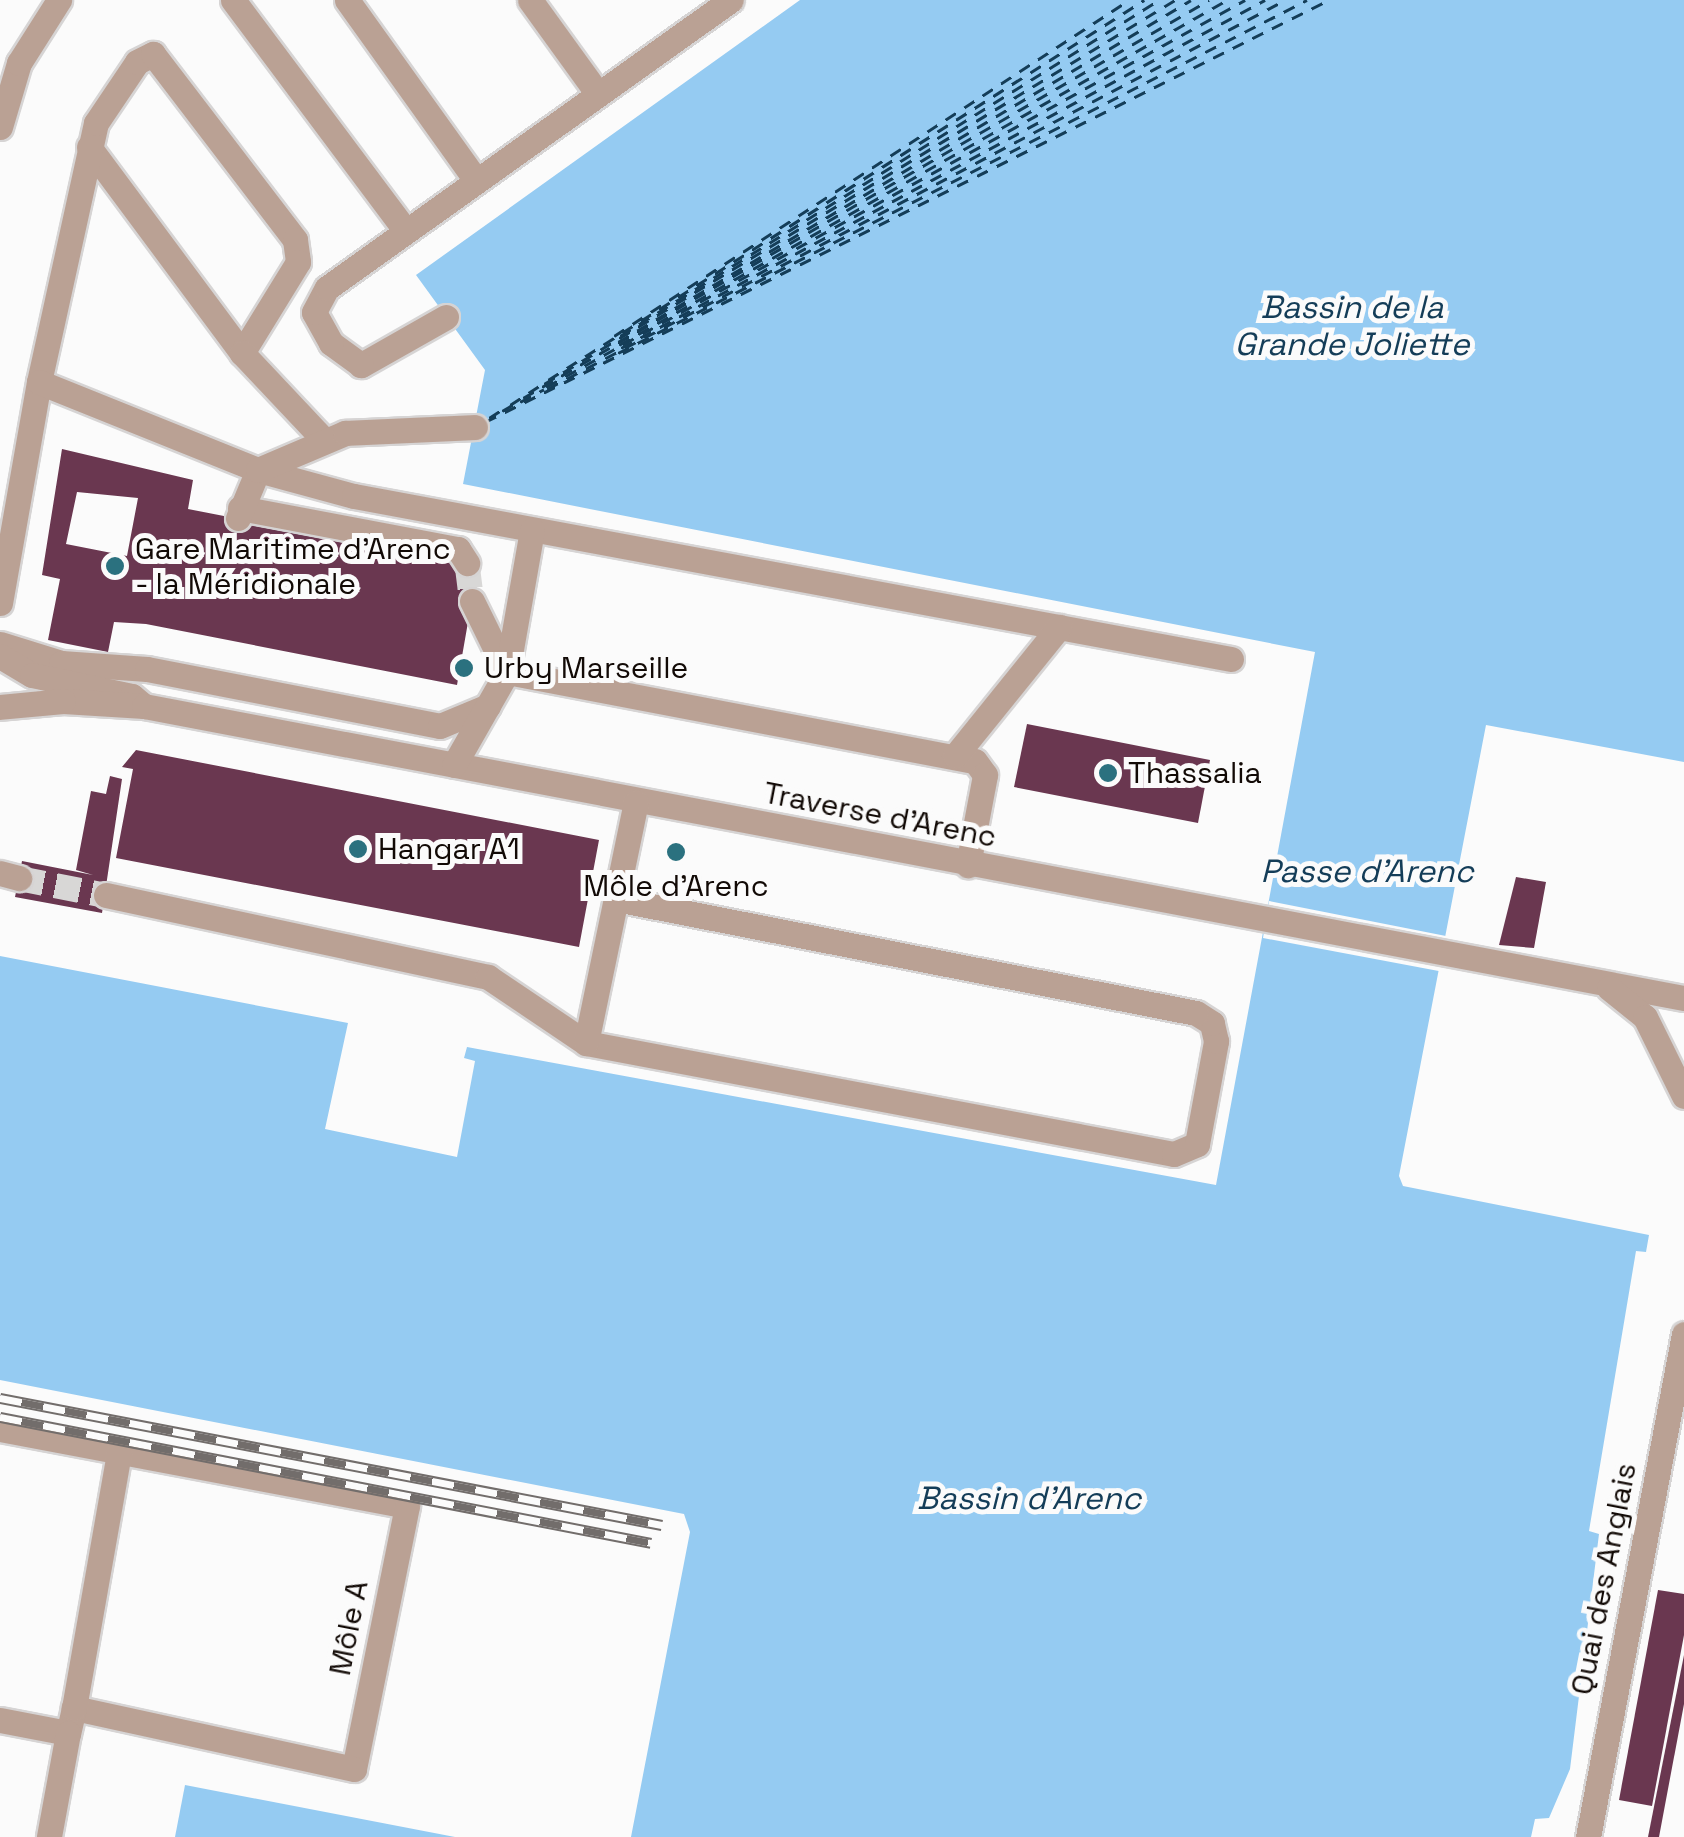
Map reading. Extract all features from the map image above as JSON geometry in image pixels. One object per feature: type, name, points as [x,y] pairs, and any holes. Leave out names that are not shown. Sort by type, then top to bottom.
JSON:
[{"type":"lane","points":[[0,127],[19,63],[60,0]]},
{"type":"lane","points":[[234,0],[405,230]]},
{"type":"lane","points":[[347,0],[475,179]]},
{"type":"lane","points":[[530,0],[598,94]]},
{"type":"lane","points":[[446,317],[362,365],[342,356],[315,316],[327,288],[720,3]]},
{"type":"lane","points":[[0,603],[89,146],[136,62],[162,58],[300,251],[242,353]]},
{"type":"lane","points":[[89,146],[242,353],[323,439]]},
{"type":"lane","points":[[40,382],[258,470],[532,530],[1231,659]]},
{"type":"lane","points":[[467,563],[458,549],[239,513],[258,470],[323,439],[474,427]]},
{"type":"lane","points":[[454,765],[508,672],[532,530]]},
{"type":"lane","points":[[472,600],[508,672]]},
{"type":"lane","points":[[955,756],[1058,626]]},
{"type":"lane","points":[[0,644],[61,663],[147,669],[440,726],[488,706]]},
{"type":"lane","name":"Traverse d'Arenc","points":[[0,656],[32,675],[110,692],[144,706]]},
{"type":"lane","points":[[508,672],[976,761],[985,775],[968,866]]},
{"type":"lane","points":[[76,701],[110,692]]},
{"type":"lane","name":"Traverse d'Arenc","points":[[0,707],[76,701],[144,706],[1266,923],[1684,998]]},
{"type":"lane","points":[[586,1043],[636,802]]},
{"type":"lane","points":[[106,895],[488,977],[586,1043],[1183,1155],[1200,1136],[1216,1042],[1212,1023],[1196,1012],[616,900]]},
{"type":"lane","name":"Traverse d'Arenc","points":[[1604,985],[1644,1016],[1684,1096]]},
{"type":"lane","name":"Quai des Anglais","points":[[1588,1837],[1684,1334]]},
{"type":"lane","name":"Môle A","points":[[0,1429],[406,1506],[354,1769],[71,1721]]},
{"type":"lane","points":[[48,1837],[119,1452]]},
{"type":"lane","points":[[0,1720],[71,1721]]},
{"type":"water","points":[[800,0],[1684,0],[1684,762],[1486,725],[1399,1176],[1403,1186],[1649,1235],[1646,1252],[1636,1251],[1589,1531],[1599,1534],[1570,1769],[1549,1818],[1535,1819],[1531,1837],[631,1837],[690,1532],[684,1514],[0,1380],[0,956],[348,1023],[325,1129],[457,1157],[475,1061],[464,1058],[467,1047],[1216,1185],[1315,652],[463,484],[485,370],[416,275]]},
{"type":"water","points":[[185,1785],[455,1837],[175,1837]]},
{"type":"pier","points":[[1269,901],[1451,937],[1444,972],[1263,938]]},
{"type":"building","points":[[62,449],[193,480],[188,509],[478,565],[457,685],[146,624],[114,622],[108,652],[48,640],[60,579],[42,575]],"holes":[[[77,492],[138,498],[127,556],[66,544]]]},
{"type":"building","name":"Thassalia","points":[[1027,724],[1210,760],[1198,823],[1014,787]]},
{"type":"building","name":"Hangar A1","points":[[136,750],[599,840],[579,947],[116,858],[133,769],[122,767]]},
{"type":"building","points":[[110,776],[122,779],[102,913],[15,897],[22,861],[93,875],[76,870],[91,791],[106,794]]},
{"type":"building","points":[[1516,877],[1546,882],[1534,948],[1499,945]]},
{"type":"building","points":[[1658,1590],[1684,1594],[1684,1635],[1652,1806],[1619,1800]]},
{"type":"building","points":[[1684,1655],[1684,1704],[1659,1837],[1648,1837]]},
{"type":"ferry route","points":[[614,336],[1129,0]]},
{"type":"ferry route","points":[[548,380],[1144,0]]},
{"type":"ferry route","points":[[620,336],[1159,0]]},
{"type":"ferry route","points":[[544,384],[1175,0]]},
{"type":"ferry route","points":[[618,342],[1191,0]]},
{"type":"ferry route","points":[[523,398],[1209,0]]},
{"type":"ferry route","points":[[619,345],[1227,0]]},
{"type":"ferry route","points":[[546,387],[1245,0]]},
{"type":"ferry route","points":[[621,348],[1265,0]]},
{"type":"ferry route","points":[[547,389],[1285,0]]},
{"type":"ferry route","points":[[618,353],[1307,0]]},
{"type":"ferry route","points":[[485,422],[1329,0]]},
{"type":"ferry route","points":[[510,405],[541,385]]},
{"type":"ferry route","points":[[520,402],[544,389]]},
{"type":"ferry route","points":[[502,411],[521,400]]},
{"type":"ferry route","points":[[489,418],[503,409]]},
{"type":"tunnel","points":[[467,563],[472,601]]},
{"type":"tunnel","points":[[19,878],[106,895]]},
{"type":"railway","points":[[0,1398],[662,1525]]},
{"type":"railway","points":[[0,1417],[651,1543]]},
{"type":"place","name":"Gare Maritime d'Arenc - la Méridionale","points":[[115,566]]},
{"type":"place","name":"Urby Marseille","points":[[464,668]]},
{"type":"place","name":"Thassalia","points":[[1108,773]]},
{"type":"place","name":"Hangar A1","points":[[358,849]]},
{"type":"place","name":"Môle d'Arenc","points":[[676,852]]},
{"type":"water label","name":"Bassin de la Grande Joliette","points":[[1352,326]]},
{"type":"water label","name":"Passe d'Arenc","points":[[1367,871]]},
{"type":"water label","name":"Bassin d'Arenc","points":[[1029,1498]]}]
